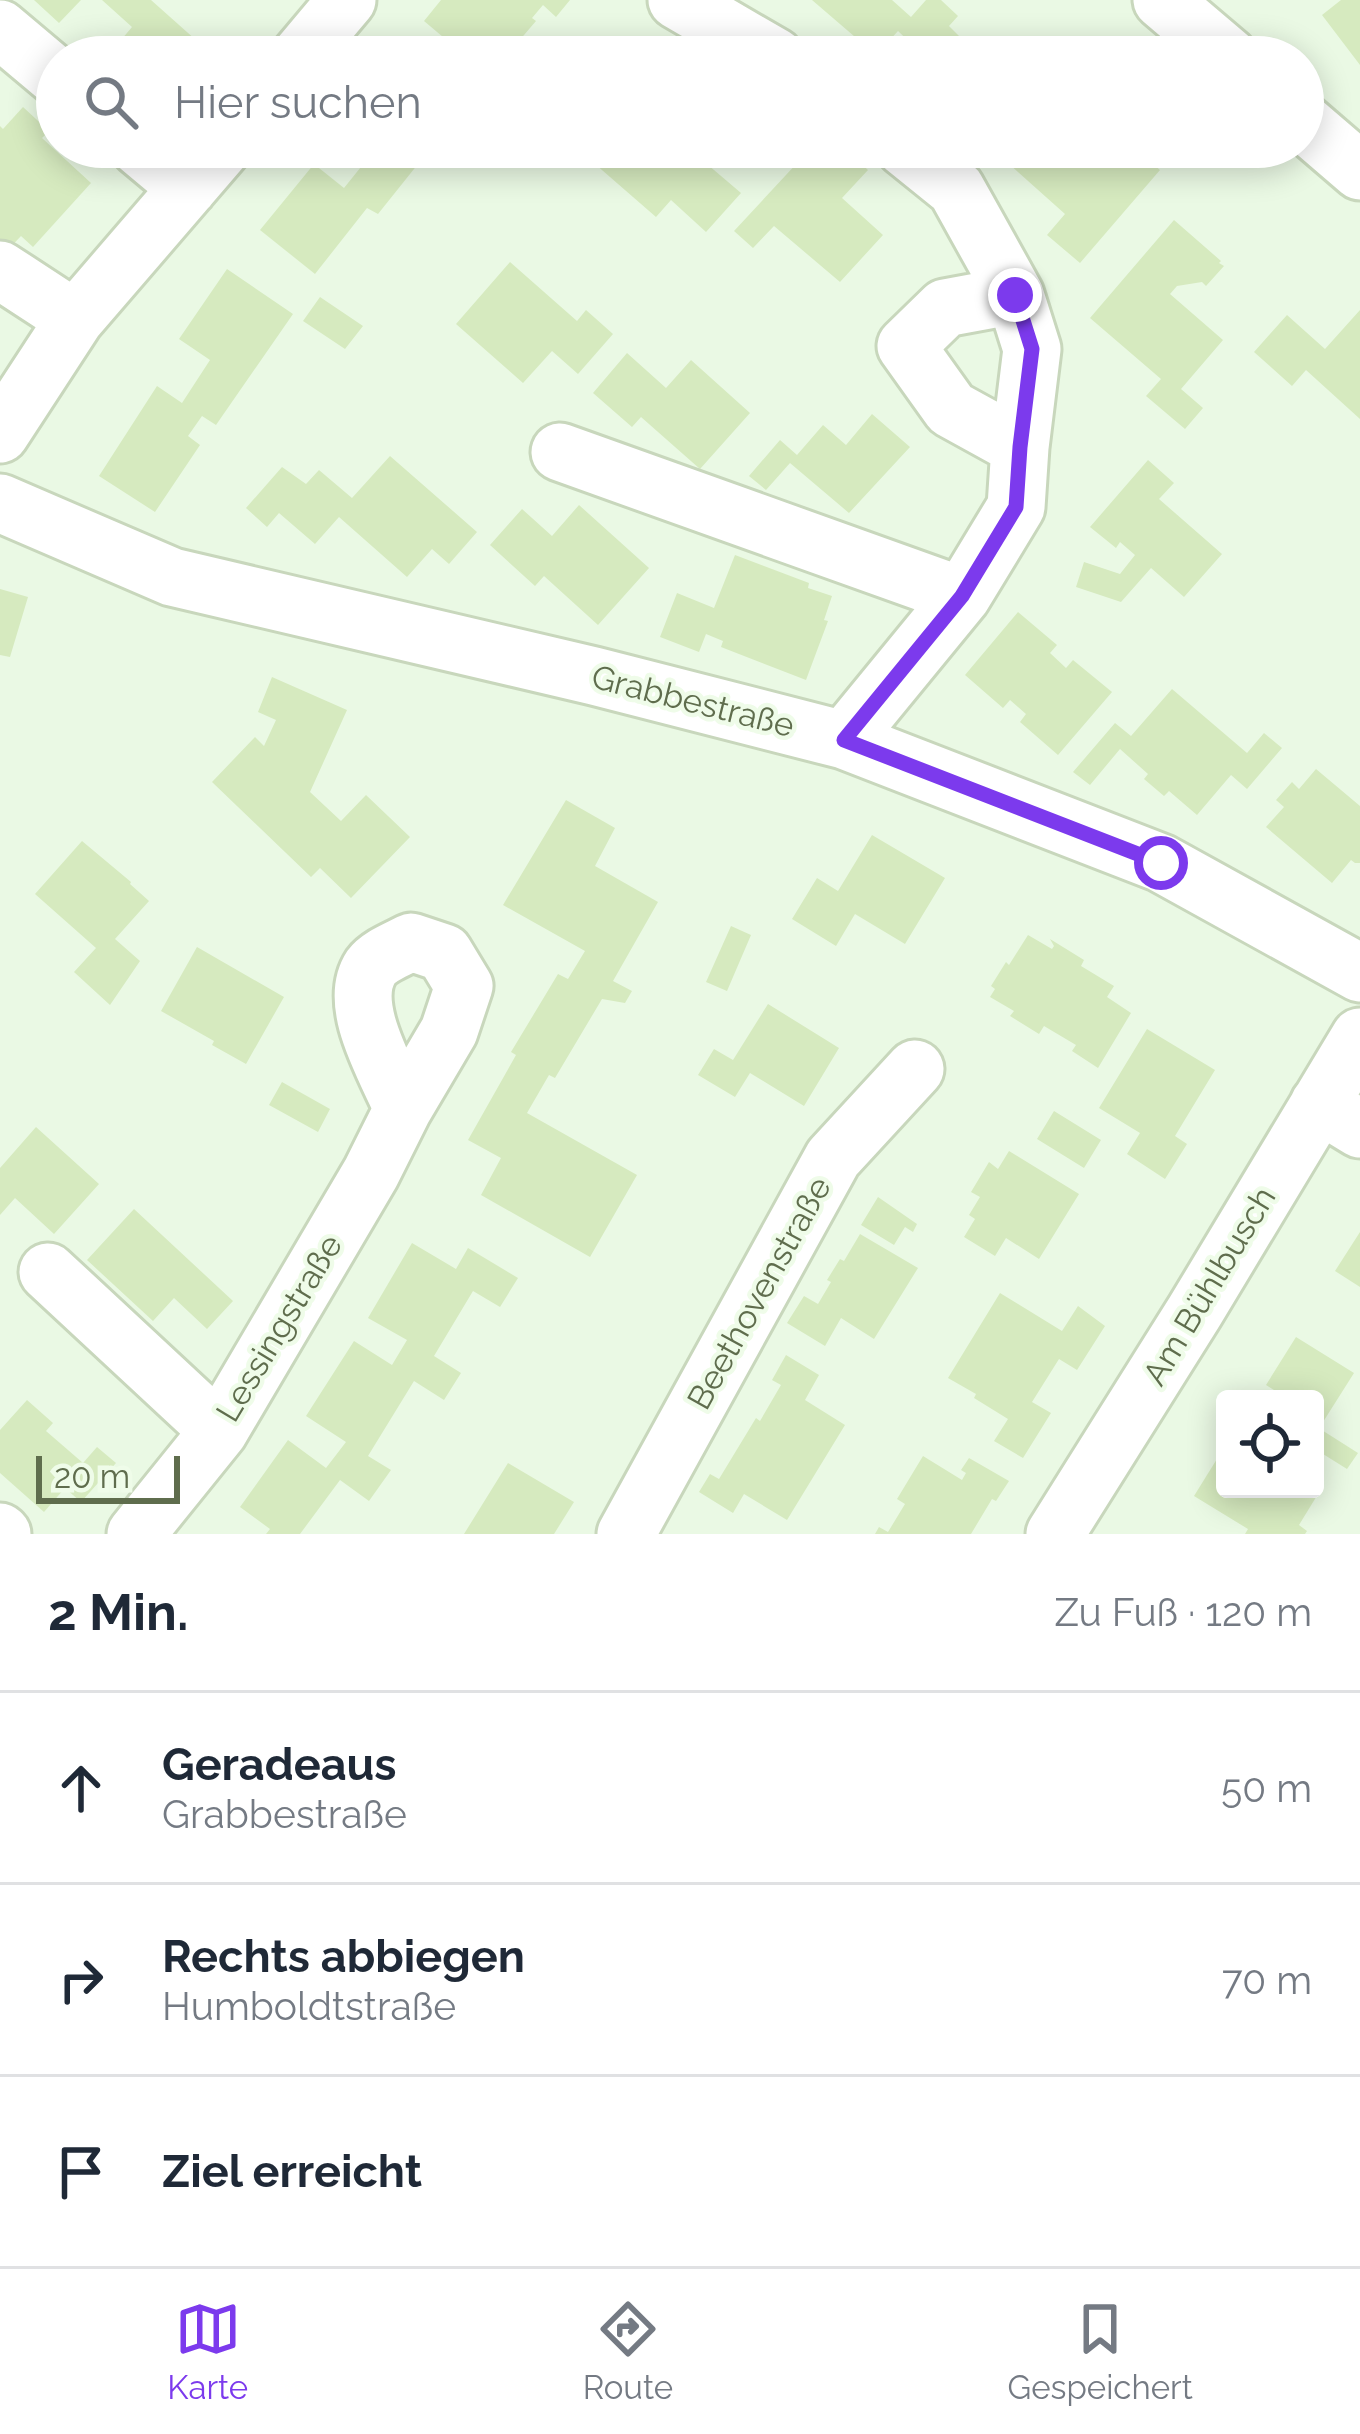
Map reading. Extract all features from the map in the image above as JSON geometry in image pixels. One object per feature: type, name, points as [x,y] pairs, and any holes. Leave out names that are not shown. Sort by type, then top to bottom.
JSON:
[{"type":"street","points":[[677,0],[740,36]]},
{"type":"street","points":[[1162,0],[1204,36]]},
{"type":"street","points":[[0,28],[36,59]]},
{"type":"street","points":[[1324,140],[1360,171]]},
{"type":"street","points":[[0,434],[75,319],[206,168]]},
{"type":"street","points":[[844,740],[962,596],[1016,507],[1032,349],[1015,295],[956,189],[930,168]]},
{"type":"street","points":[[0,270],[75,319]]},
{"type":"street","points":[[1015,295],[945,308],[906,346],[951,409],[1020,447]]},
{"type":"street","points":[[560,452],[962,596]]},
{"type":"street","name":"Grabbestraße","points":[[0,502],[172,577],[844,740],[1161,863],[1360,974]]},
{"type":"street","name":"Am Bühlbusch","points":[[1055,1534],[1195,1311],[1339,1117],[1360,1037]]},
{"type":"street","name":"Beethovenstraße","points":[[626,1534],[833,1158],[915,1069]]},
{"type":"street","name":"Lessingstraße","points":[[136,1534],[219,1431],[403,1109]]},
{"type":"street","points":[[48,1272],[219,1431]]},
{"type":"building","points":[[34,0],[81,0],[59,23]]},
{"type":"building","points":[[102,0],[151,0],[191,36],[124,36],[132,27]]},
{"type":"building","points":[[441,0],[570,0],[556,17],[543,5],[523,36],[442,36],[424,21]]},
{"type":"building","points":[[812,0],[892,0],[911,17],[926,0],[941,0],[958,16],[949,26],[959,36],[903,36],[898,31],[893,36],[854,36]]},
{"type":"building","points":[[1341,0],[1360,0],[1360,65],[1322,15]]},
{"type":"building","points":[[23,107],[36,119],[36,168],[75,168],[91,183],[33,247],[21,236],[3,255],[0,126],[3,129]]},
{"type":"building","points":[[311,168],[319,168],[344,188],[360,168],[415,168],[378,214],[367,208],[315,274],[260,230]]},
{"type":"building","points":[[600,168],[712,168],[741,193],[706,232],[671,200],[656,217]]},
{"type":"building","points":[[792,168],[866,168],[842,198],[883,235],[840,282],[774,226],[753,248],[734,231]]},
{"type":"building","points":[[1013,168],[1160,170],[1080,263],[1047,235],[1065,214]]},
{"type":"building","points":[[1174,220],[1224,266],[1206,286],[1202,282],[1177,286],[1170,294],[1223,340],[1181,389],[1203,408],[1185,429],[1146,396],[1161,379],[1090,318]]},
{"type":"building","points":[[510,262],[577,321],[586,310],[613,334],[578,374],[552,351],[523,383],[456,324]]},
{"type":"building","points":[[227,269],[293,314],[216,425],[202,416],[188,436],[200,445],[155,512],[99,476],[157,386],[182,403],[210,360],[179,339]]},
{"type":"building","points":[[320,297],[363,326],[345,349],[303,321]]},
{"type":"building","points":[[1360,310],[1360,419],[1306,370],[1292,386],[1254,352],[1287,315],[1325,349]]},
{"type":"building","points":[[627,353],[666,388],[691,360],[750,413],[700,469],[641,417],[632,427],[593,393]]},
{"type":"building","points":[[872,414],[910,447],[849,513],[790,463],[766,490],[749,476],[780,440],[797,455],[823,425],[846,445]]},
{"type":"building","points":[[390,456],[477,532],[449,564],[432,549],[407,577],[339,517],[315,544],[279,513],[267,527],[246,508],[282,467],[306,484],[319,470],[352,498]]},
{"type":"building","points":[[1148,460],[1174,483],[1159,499],[1222,554],[1184,597],[1151,568],[1121,602],[1076,587],[1084,562],[1120,574],[1135,555],[1120,542],[1116,548],[1090,527]]},
{"type":"building","points":[[579,505],[649,568],[598,625],[544,576],[535,586],[490,545],[522,509],[552,536]]},
{"type":"building","points":[[735,555],[832,596],[806,680],[721,647],[723,641],[706,634],[699,652],[660,637],[677,593],[714,608]]},
{"type":"building","points":[[0,589],[28,597],[10,657],[0,655]]},
{"type":"building","points":[[1018,612],[1057,645],[1050,653],[1066,668],[1073,660],[1112,692],[1058,755],[1020,722],[1026,714],[1010,700],[1003,708],[965,675]]},
{"type":"building","points":[[272,677],[347,710],[310,792],[341,821],[366,795],[410,837],[351,898],[320,868],[311,877],[212,782],[255,737],[264,746],[276,720],[258,712]]},
{"type":"building","points":[[1172,689],[1247,753],[1264,733],[1282,748],[1247,789],[1231,775],[1197,815],[1169,791],[1164,796],[1144,779],[1148,774],[1120,749],[1090,785],[1073,772],[1115,723],[1131,736]]},
{"type":"building","points":[[1316,769],[1360,806],[1360,863],[1351,860],[1332,883],[1266,827],[1284,807],[1276,800],[1292,782],[1299,789]]},
{"type":"building","points":[[566,800],[615,828],[595,866],[658,902],[613,981],[632,991],[625,1003],[602,999],[555,1078],[549,1075],[527,1113],[637,1175],[590,1257],[481,1195],[501,1158],[468,1140],[516,1055],[511,1052],[558,974],[568,979],[585,951],[503,905]]},
{"type":"building","points":[[872,835],[945,878],[905,944],[855,914],[836,946],[792,919],[817,878],[838,891]]},
{"type":"building","points":[[82,841],[149,901],[115,939],[140,961],[110,1005],[74,972],[96,948],[35,894]]},
{"type":"building","points":[[731,926],[751,935],[727,991],[706,982]]},
{"type":"building","points":[[1028,935],[1052,949],[1050,939],[1084,960],[1081,966],[1114,986],[1107,997],[1131,1013],[1098,1068],[1072,1051],[1076,1045],[1044,1026],[1039,1034],[990,997],[995,989],[991,986]]},
{"type":"building","points":[[197,947],[284,997],[246,1064],[161,1011]]},
{"type":"building","points":[[768,1004],[839,1048],[804,1106],[750,1073],[735,1097],[698,1075],[714,1049],[733,1060]]},
{"type":"building","points":[[1147,1029],[1215,1070],[1175,1136],[1187,1144],[1165,1179],[1127,1154],[1140,1133],[1099,1108]]},
{"type":"building","points":[[282,1082],[330,1109],[318,1132],[269,1105]]},
{"type":"building","points":[[1054,1111],[1101,1140],[1084,1168],[1037,1139]]},
{"type":"building","points":[[36,1127],[99,1184],[54,1234],[15,1198],[0,1215],[0,1168]]},
{"type":"building","points":[[1009,1151],[1079,1194],[1039,1259],[1006,1238],[995,1256],[964,1237],[980,1197],[971,1192],[989,1162],[998,1169]]},
{"type":"building","points":[[878,1197],[917,1224],[913,1232],[905,1227],[894,1245],[861,1225]]},
{"type":"building","points":[[134,1209],[233,1301],[207,1329],[174,1298],[153,1321],[87,1260]]},
{"type":"building","points":[[1360,1232],[1360,1287],[1335,1271]]},
{"type":"building","points":[[860,1234],[918,1268],[874,1339],[841,1318],[825,1346],[787,1323],[804,1296],[818,1304],[831,1282],[827,1280]]},
{"type":"building","points":[[412,1243],[456,1269],[468,1248],[518,1278],[500,1307],[473,1291],[434,1356],[461,1373],[444,1400],[414,1381],[368,1456],[391,1470],[369,1501],[340,1480],[300,1534],[266,1534],[270,1529],[240,1507],[288,1440],[326,1468],[346,1442],[306,1416],[354,1341],[392,1365],[407,1340],[368,1318]]},
{"type":"building","points":[[1000,1293],[1062,1331],[1078,1306],[1105,1326],[1077,1370],[1059,1359],[1032,1402],[1051,1413],[1023,1458],[994,1441],[1008,1419],[948,1378]]},
{"type":"building","points":[[1296,1337],[1354,1373],[1324,1420],[1324,1390],[1274,1390],[1266,1385]]},
{"type":"building","points":[[786,1355],[819,1375],[805,1400],[845,1425],[787,1520],[744,1494],[733,1513],[699,1492],[710,1474],[719,1479],[756,1418],[760,1421],[781,1385],[772,1380]]},
{"type":"building","points":[[27,1400],[53,1423],[46,1431],[83,1463],[97,1447],[116,1463],[81,1502],[65,1488],[44,1512],[0,1473],[0,1430]]},
{"type":"building","points":[[1324,1431],[1358,1453],[1347,1469],[1324,1455]]},
{"type":"building","points":[[923,1456],[962,1480],[966,1473],[961,1470],[969,1458],[1009,1481],[971,1534],[875,1534],[879,1527],[888,1532],[905,1504],[897,1499]]},
{"type":"building","points":[[1216,1461],[1216,1498],[1316,1498],[1299,1525],[1305,1534],[1245,1534],[1248,1529],[1194,1496]]},
{"type":"building","points":[[508,1463],[574,1502],[554,1534],[464,1534]]},
{"type":"route","points":[[1015,295],[1032,349],[1016,507],[962,596],[844,740],[1161,863]]}]
